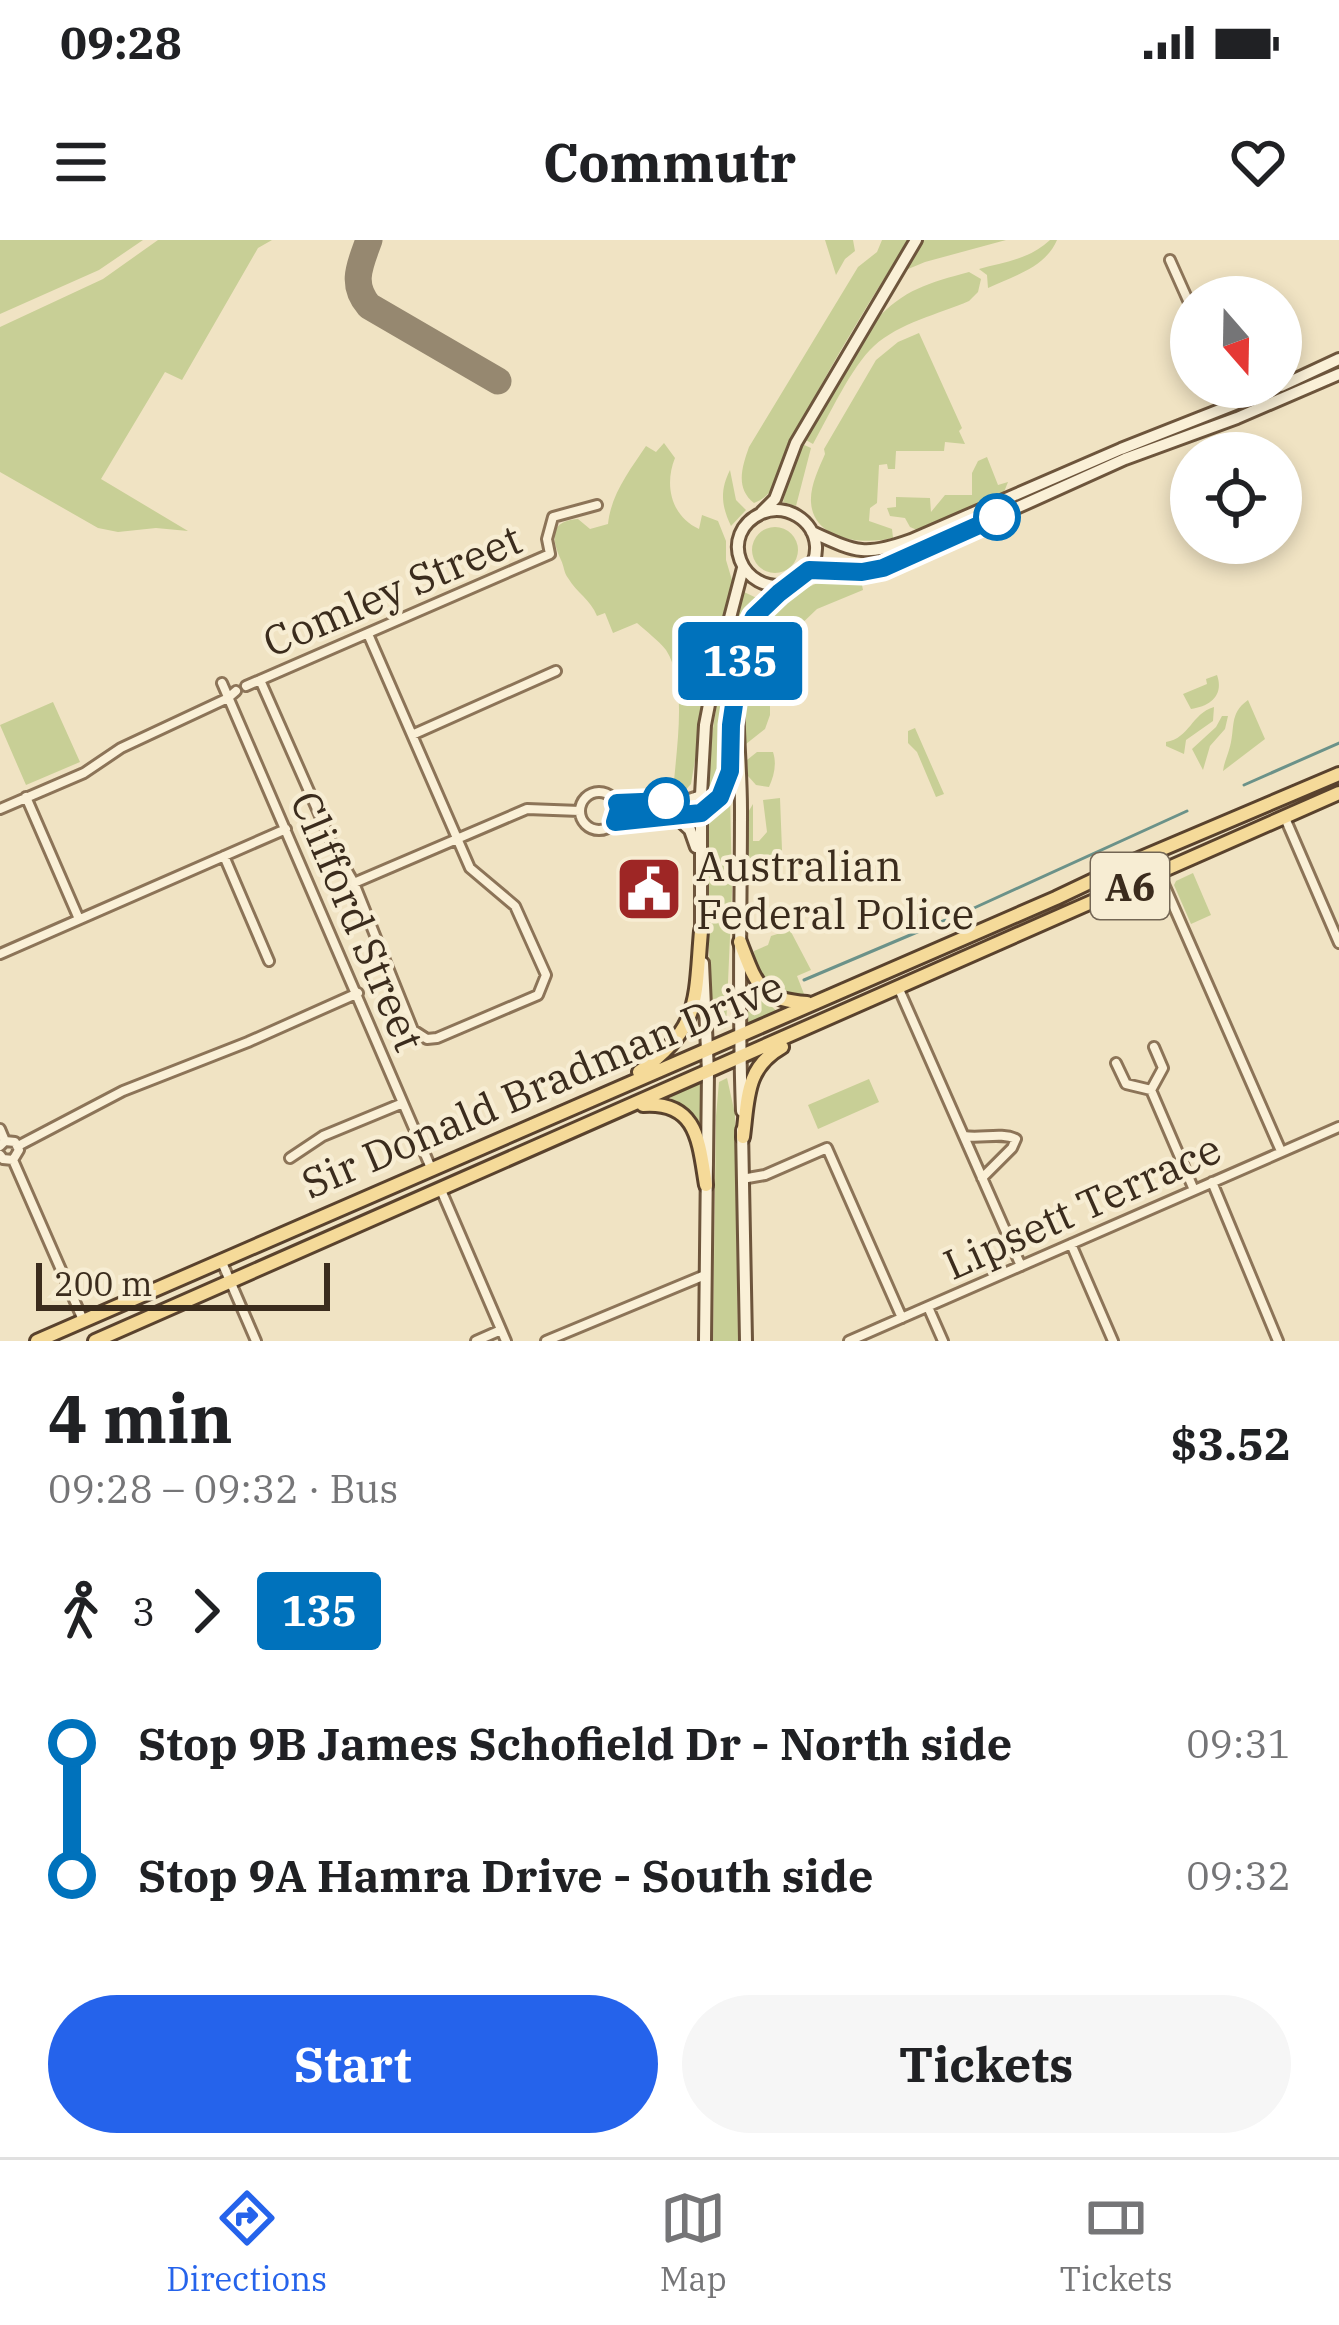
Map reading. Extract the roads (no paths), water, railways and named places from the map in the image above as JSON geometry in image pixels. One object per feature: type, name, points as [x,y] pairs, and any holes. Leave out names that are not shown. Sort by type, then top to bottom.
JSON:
[{"type":"main road","points":[[705,1341],[708,1048],[701,931],[701,795],[707,710],[743,568],[738,543],[745,526],[776,499],[796,443],[916,240]]},
{"type":"main road","points":[[1302,376],[1339,359]]},
{"type":"main road","points":[[809,570],[883,568],[1125,459],[1339,374]]},
{"type":"main road","points":[[812,532],[854,550],[882,549],[1231,408]]},
{"type":"main road","points":[[746,1341],[739,1035],[741,651],[760,609],[809,570],[816,545],[805,521],[792,513],[775,510],[758,516]]},
{"type":"main road","points":[[743,568],[768,587],[790,585]]},
{"type":"main road","points":[[701,813],[720,797],[730,771],[738,689]]},
{"type":"main road","name":"Sir Donald Bradman Drive","points":[[37,1341],[1339,774]]},
{"type":"main road","name":"Sir Donald Bradman Drive","points":[[95,1341],[1339,793]]},
{"type":"main road","points":[[676,817],[690,830],[701,868]]},
{"type":"main road","points":[[1056,898],[1145,868],[1159,873]]},
{"type":"main road","points":[[608,1091],[654,1061],[682,1033],[694,1002],[701,931]]},
{"type":"main road","points":[[740,942],[764,993],[783,1001],[812,1003]]},
{"type":"main road","points":[[743,1137],[756,1068],[769,1054],[835,1016]]},
{"type":"main road","points":[[633,1106],[666,1105],[688,1120],[699,1144],[706,1185]]},
{"type":"street","points":[[1170,260],[1177,276]]},
{"type":"street","name":"Comley Street","points":[[246,686],[550,554],[548,527],[553,517],[597,505]]},
{"type":"street","points":[[260,680],[354,883],[413,1030],[420,1037],[437,1038],[538,995],[547,975],[515,906],[470,868],[368,634]]},
{"type":"street","points":[[412,735],[556,671]]},
{"type":"street","name":"Clifford Street","points":[[222,683],[232,694],[431,1168]]},
{"type":"street","points":[[0,809],[84,772],[121,748],[232,694]]},
{"type":"street","points":[[594,793],[605,793],[619,809],[606,830],[593,830],[583,823],[580,811],[594,793]]},
{"type":"street","points":[[617,803],[683,801],[701,795]]},
{"type":"street","points":[[26,797],[80,919]]},
{"type":"street","points":[[354,883],[527,809],[580,811]]},
{"type":"street","points":[[615,822],[701,813]]},
{"type":"street","points":[[1284,816],[1339,943]]},
{"type":"street","points":[[0,954],[286,830]]},
{"type":"street","points":[[224,856],[268,961]]},
{"type":"street","points":[[1159,873],[1281,1151]]},
{"type":"street","points":[[898,987],[1021,1265]]},
{"type":"street","points":[[18,1146],[123,1091],[358,993]]},
{"type":"street","points":[[1151,1090],[1163,1068],[1154,1047]]},
{"type":"street","points":[[1116,1063],[1126,1084],[1151,1090]]},
{"type":"street","points":[[1151,1090],[1194,1190]]},
{"type":"street","points":[[290,1158],[323,1136],[403,1103]]},
{"type":"street","name":"Lipsett Terrace","points":[[849,1341],[1339,1127]]},
{"type":"street","points":[[0,1130],[3,1144],[18,1146]]},
{"type":"street","points":[[964,1136],[1016,1139],[982,1178]]},
{"type":"street","points":[[13,1160],[18,1146]]},
{"type":"street","points":[[742,1179],[765,1175],[827,1148],[902,1318]]},
{"type":"street","points":[[0,1155],[13,1160]]},
{"type":"street","points":[[13,1160],[83,1320]]},
{"type":"street","points":[[1212,1182],[1278,1341]]},
{"type":"street","points":[[441,1190],[506,1341]]},
{"type":"street","points":[[1071,1244],[1113,1341]]},
{"type":"street","points":[[221,1259],[256,1341]]},
{"type":"street","points":[[545,1341],[705,1275]]},
{"type":"street","points":[[928,1307],[943,1341]]},
{"type":"street","points":[[476,1341],[501,1330]]},
{"type":"waterway","points":[[1244,785],[1339,743]]},
{"type":"waterway","points":[[804,980],[1187,811]]},
{"type":"place","name":"Australian Federal Police","points":[[649,889]]}]
